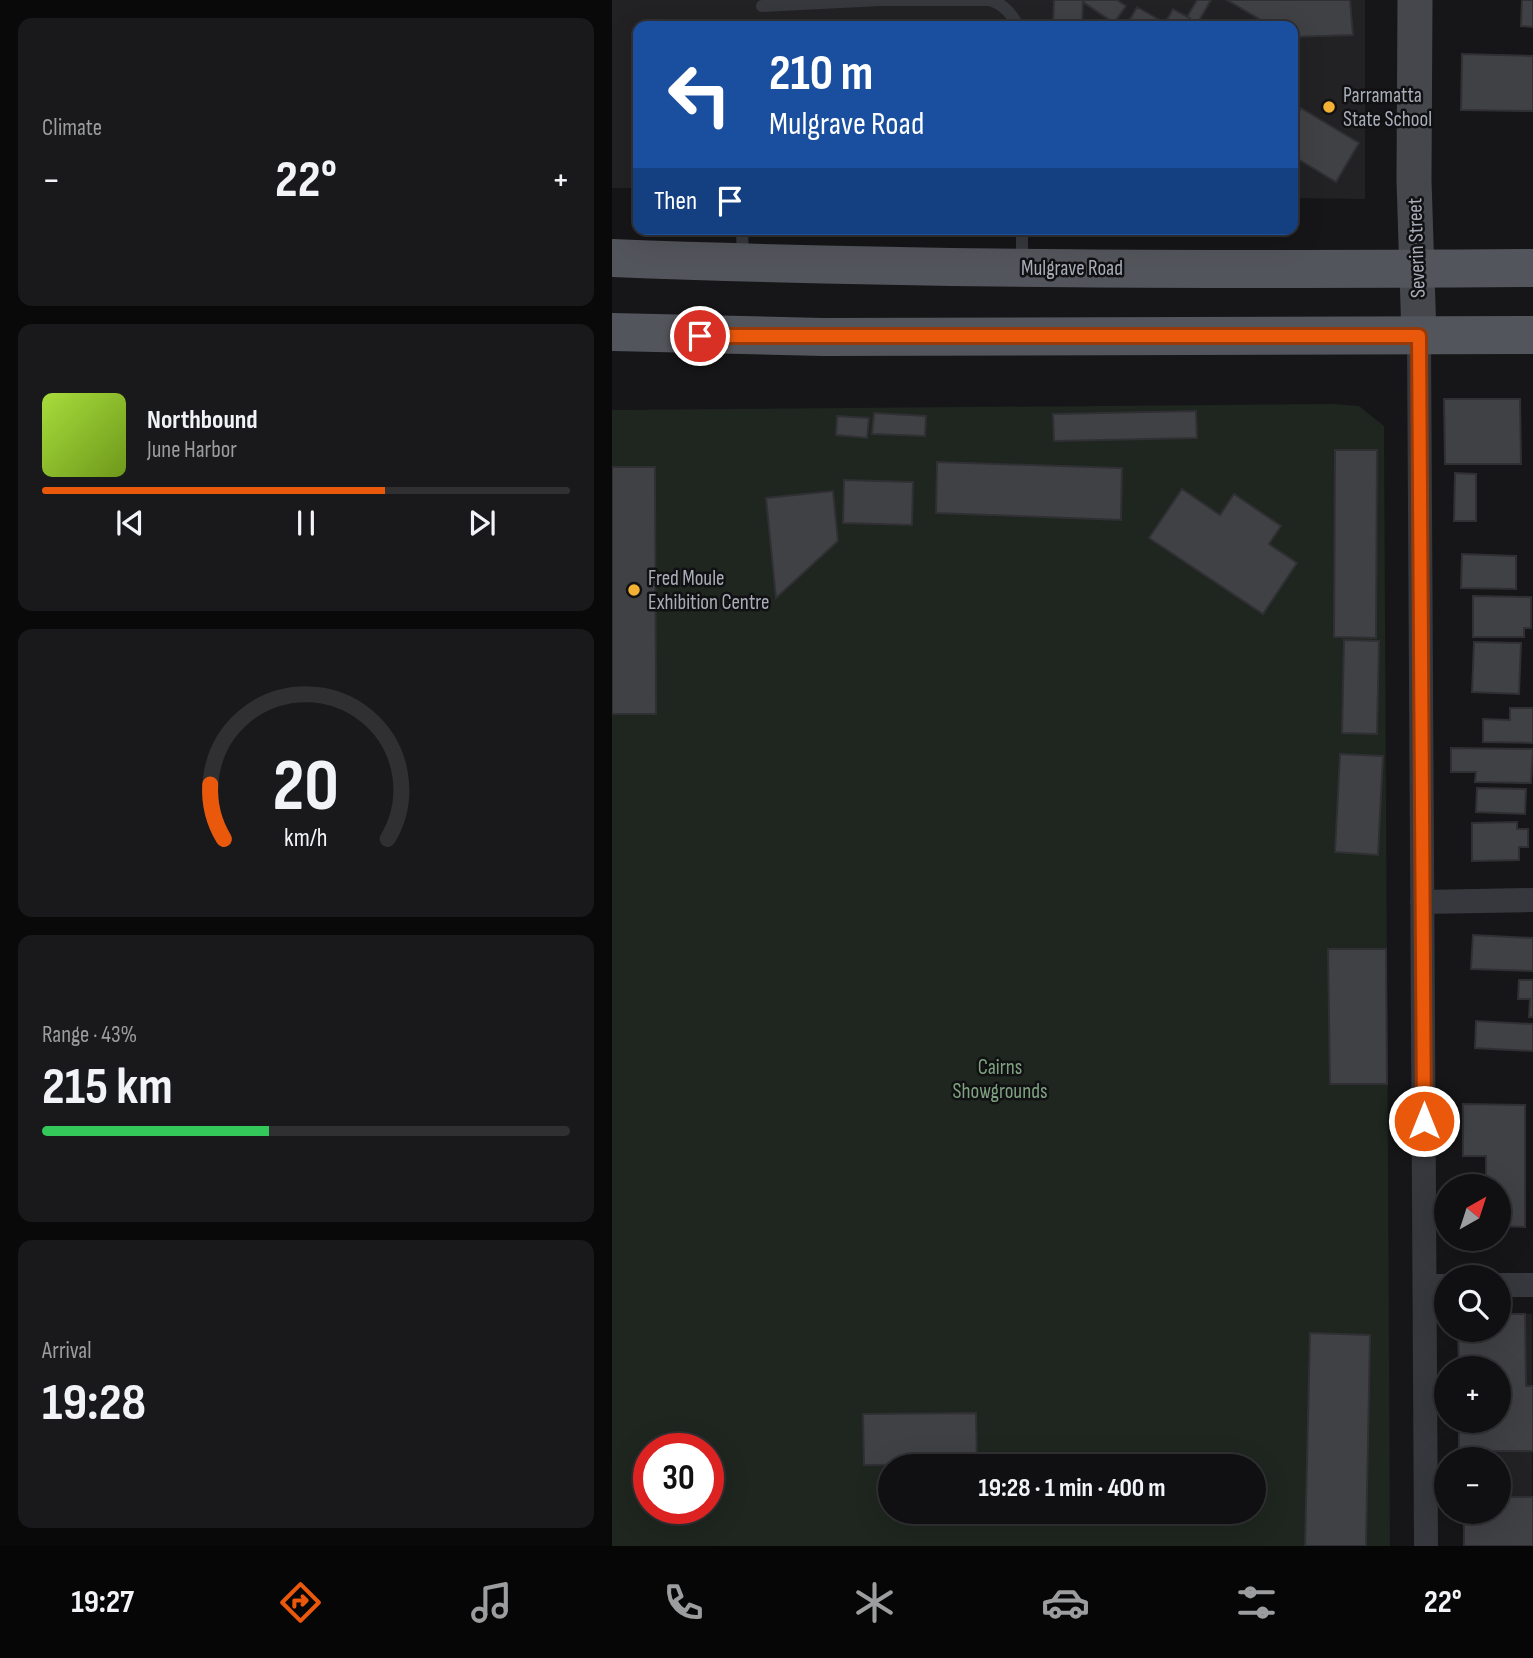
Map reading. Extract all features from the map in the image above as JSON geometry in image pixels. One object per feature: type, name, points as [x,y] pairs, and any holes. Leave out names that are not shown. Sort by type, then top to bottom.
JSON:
[{"type":"main road","name":"Mulgrave Road","points":[[612,258],[743,246],[1022,268],[1532,268]]},
{"type":"main road","points":[[612,332],[823,337],[1532,335]]},
{"type":"street","name":"Severin Street","points":[[1415,0],[1414,180],[1419,336],[1422,902],[1435,1265]]},
{"type":"street","points":[[1422,902],[1532,900]]},
{"type":"street","points":[[1511,1285],[1532,1285]]},
{"type":"street","name":"Severin Street","points":[[1426,1546],[1434,1338]]},
{"type":"lane","points":[[761,6],[880,0],[990,1],[1009,13],[1015,21]]},
{"type":"lane","points":[[1022,235],[1022,268]]},
{"type":"shaded area","name":"Parramatta State School","points":[[612,0],[1365,0],[1365,199],[1298,198],[1298,21],[633,21],[633,188],[612,188]]},
{"type":"shaded area","points":[[1511,1314],[1532,1314],[1532,1546],[1464,1546],[1464,1524],[1511,1524],[1511,1447],[1460,1447],[1459,1433],[1511,1433],[1511,1356],[1459,1356],[1458,1342],[1511,1342]]},
{"type":"green space","name":"Cairns Showgrounds","points":[[1333,404],[1359,406],[1384,426],[1390,1546],[612,1546],[612,410]]},
{"type":"building","points":[[1054,0],[1083,0],[1082,21],[1053,21]]},
{"type":"building","points":[[1117,0],[1126,6],[1115,21],[1111,21],[1083,2]]},
{"type":"building","points":[[1197,0],[1211,0],[1199,21],[1188,21],[1190,18],[1187,17]]},
{"type":"building","points":[[1227,0],[1350,0],[1353,35],[1298,37],[1298,21],[1263,21]]},
{"type":"building","points":[[1522,0],[1533,0],[1533,27],[1521,26]]},
{"type":"building","points":[[1137,7],[1162,21],[1129,21]]},
{"type":"building","points":[[1173,9],[1190,18],[1188,21],[1166,21]]},
{"type":"building","points":[[1462,54],[1533,56],[1533,111],[1461,110]]},
{"type":"building","points":[[1301,108],[1359,143],[1336,182],[1298,159],[1298,113]]},
{"type":"building","points":[[1444,399],[1520,399],[1521,464],[1445,464]]},
{"type":"building","points":[[1196,411],[1197,438],[1054,441],[1053,414]]},
{"type":"building","points":[[874,413],[926,416],[925,436],[872,434]]},
{"type":"building","points":[[837,416],[869,418],[867,438],[836,435]]},
{"type":"building","points":[[1335,450],[1377,450],[1376,638],[1334,637]]},
{"type":"building","points":[[937,462],[1122,468],[1121,520],[936,513]]},
{"type":"building","name":"Fred Moule Exhibition Centre","points":[[612,467],[655,467],[656,714],[612,714]]},
{"type":"building","points":[[1455,473],[1476,474],[1476,521],[1454,521]]},
{"type":"building","points":[[844,480],[913,482],[912,525],[843,523]]},
{"type":"building","points":[[1182,489],[1220,515],[1234,494],[1281,526],[1269,544],[1297,563],[1263,614],[1149,538]]},
{"type":"building","points":[[833,491],[838,541],[776,598],[766,498]]},
{"type":"building","points":[[1462,554],[1516,556],[1516,589],[1461,588]]},
{"type":"building","points":[[1473,596],[1531,597],[1531,628],[1524,628],[1524,637],[1473,637]]},
{"type":"building","points":[[1344,640],[1379,641],[1377,734],[1342,733]]},
{"type":"building","points":[[1474,642],[1521,643],[1519,694],[1472,692]]},
{"type":"building","points":[[1510,708],[1533,708],[1533,743],[1483,742],[1483,719],[1510,720]]},
{"type":"building","points":[[1451,748],[1533,749],[1531,783],[1475,782],[1476,772],[1451,772]]},
{"type":"building","points":[[1340,754],[1383,756],[1378,855],[1335,852]]},
{"type":"building","points":[[1477,788],[1526,789],[1525,814],[1476,812]]},
{"type":"building","points":[[1517,822],[1517,829],[1528,829],[1528,847],[1519,847],[1519,860],[1472,861],[1472,823]]},
{"type":"building","points":[[1473,935],[1533,938],[1533,971],[1471,969]]},
{"type":"building","points":[[1328,949],[1386,949],[1387,1084],[1330,1084]]},
{"type":"building","points":[[1519,980],[1533,980],[1533,1017],[1529,1017],[1530,999],[1518,999]]},
{"type":"building","points":[[1476,1021],[1533,1024],[1533,1051],[1475,1048]]},
{"type":"building","points":[[1463,1104],[1525,1105],[1525,1227],[1512,1226],[1512,1174],[1486,1174],[1486,1156],[1463,1156]]},
{"type":"building","points":[[1511,1314],[1525,1314],[1526,1386],[1533,1386],[1533,1451],[1511,1451],[1511,1447],[1459,1447],[1459,1433],[1511,1433],[1511,1356],[1459,1356],[1458,1342],[1511,1342]]},
{"type":"building","points":[[1310,1333],[1370,1335],[1366,1546],[1305,1546]]},
{"type":"building","points":[[976,1413],[977,1454],[878,1454],[878,1465],[864,1465],[863,1414]]},
{"type":"building","points":[[1511,1497],[1533,1497],[1533,1546],[1464,1546],[1464,1524],[1511,1524]]},
{"type":"place","name":"Parramatta State School","points":[[1329,107]]},
{"type":"place","name":"Fred Moule Exhibition Centre","points":[[634,590]]},
{"type":"route","points":[[700,336],[1419,336],[1424,1121]]}]
